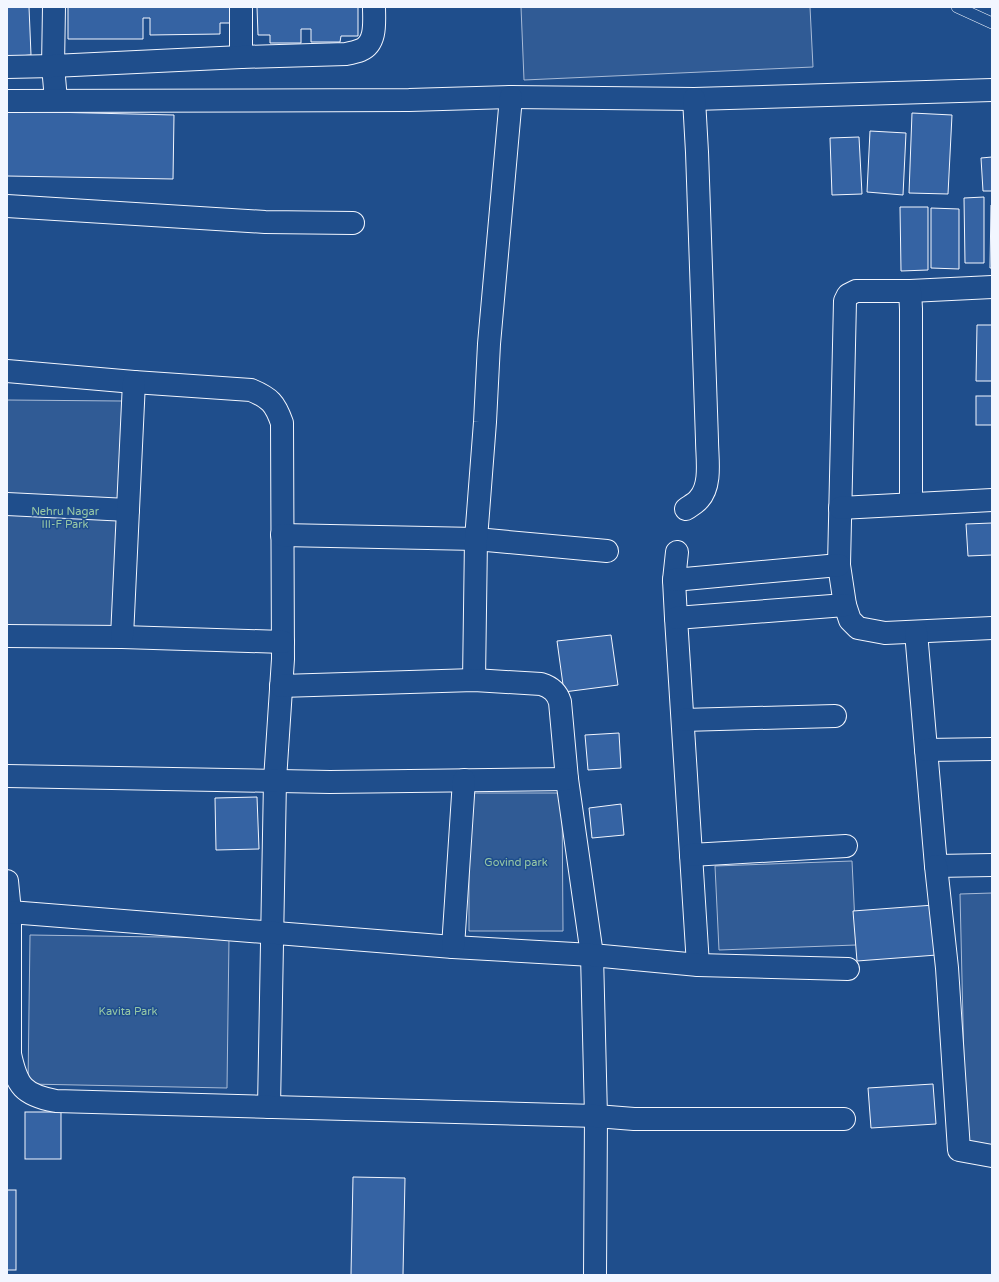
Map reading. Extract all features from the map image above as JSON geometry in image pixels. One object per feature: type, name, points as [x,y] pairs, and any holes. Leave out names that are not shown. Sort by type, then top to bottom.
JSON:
[{"type":"street","points":[[54,7],[53,66],[56,100]]},
{"type":"street","points":[[241,7],[241,57]]},
{"type":"street","points":[[7,67],[346,54],[362,50],[371,42],[374,30],[374,7]]},
{"type":"street","points":[[7,101],[409,100],[511,97],[694,99],[992,90]]},
{"type":"street","points":[[474,680],[476,539],[490,336],[511,97]]},
{"type":"street","points":[[686,509],[699,500],[705,490],[707,475],[707,432],[698,160],[694,99]]},
{"type":"street","points":[[7,206],[265,222],[352,224]]},
{"type":"street","points":[[992,287],[910,291],[856,291],[848,295],[845,301],[839,565],[845,605],[850,620],[858,628],[885,633],[992,628]]},
{"type":"street","points":[[910,291],[911,504]]},
{"type":"street","points":[[7,371],[250,390],[264,395],[276,408],[282,423],[283,642],[282,686],[275,780],[269,1107]]},
{"type":"street","points":[[122,637],[134,382]]},
{"type":"street","points":[[840,508],[992,500]]},
{"type":"street","points":[[7,504],[128,510]]},
{"type":"street","points":[[282,535],[476,539],[607,551]]},
{"type":"street","points":[[677,552],[674,580],[698,965]]},
{"type":"street","points":[[674,580],[839,565]]},
{"type":"street","points":[[676,618],[845,605]]},
{"type":"street","points":[[916,632],[946,968],[959,1150],[992,1156]]},
{"type":"street","points":[[7,636],[122,637],[283,642]]},
{"type":"street","points":[[282,686],[474,680],[535,683],[549,687],[558,697],[560,702],[567,779],[592,955],[596,1116],[595,1275]]},
{"type":"street","points":[[683,720],[835,716]]},
{"type":"street","points":[[926,750],[992,749]]},
{"type":"street","points":[[7,776],[330,782],[567,779]]},
{"type":"street","points":[[452,947],[464,780]]},
{"type":"street","points":[[691,854],[846,846]]},
{"type":"street","points":[[936,866],[992,865]]},
{"type":"street","points":[[7,881],[10,912],[10,1054],[14,1072],[20,1084],[29,1092],[41,1098],[56,1102],[596,1116],[634,1119],[844,1119]]},
{"type":"street","points":[[10,912],[452,947],[592,955],[698,965],[848,969]]},
{"type":"lane","points":[[957,7],[992,23]]},
{"type":"shaded area","points":[[521,7],[810,7],[813,67],[524,80]]},
{"type":"shaded area","name":"Nehru Nagar III-F Park","points":[[7,400],[122,401],[122,635],[7,634]]},
{"type":"shaded area","name":"Govind park","points":[[469,793],[562,793],[563,931],[469,931]]},
{"type":"shaded area","points":[[852,861],[856,945],[719,950],[715,866]]},
{"type":"shaded area","points":[[992,893],[992,1147],[966,1148],[960,894]]},
{"type":"shaded area","name":"Kavita Park","points":[[30,935],[229,938],[227,1088],[28,1084]]},
{"type":"building","points":[[7,7],[29,7],[31,55],[7,57]]},
{"type":"building","points":[[68,7],[235,7],[235,23],[220,23],[220,34],[150,35],[150,18],[143,18],[143,39],[68,39]]},
{"type":"building","points":[[257,7],[358,7],[358,36],[341,36],[340,42],[311,42],[311,29],[301,29],[301,43],[270,43],[270,35],[258,35]]},
{"type":"building","points":[[7,111],[174,115],[173,179],[7,176]]},
{"type":"building","points":[[912,113],[952,115],[948,194],[909,193]]},
{"type":"building","points":[[870,131],[906,133],[903,195],[867,192]]},
{"type":"building","points":[[859,137],[862,194],[832,195],[830,138]]},
{"type":"building","points":[[992,157],[992,191],[983,191],[981,158]]},
{"type":"building","points":[[984,197],[984,263],[965,263],[964,198]]},
{"type":"building","points":[[991,205],[992,268],[990,268]]},
{"type":"building","points":[[900,207],[928,207],[928,270],[901,271]]},
{"type":"building","points":[[931,208],[959,209],[959,269],[931,268]]},
{"type":"building","points":[[977,325],[992,325],[992,381],[976,381]]},
{"type":"building","points":[[976,396],[992,396],[992,425],[976,425]]},
{"type":"building","points":[[992,523],[992,555],[968,556],[966,524]]},
{"type":"building","points":[[611,635],[618,685],[564,692],[557,641]]},
{"type":"building","points":[[619,733],[621,768],[588,770],[585,735]]},
{"type":"building","points":[[257,797],[259,849],[216,850],[215,798]]},
{"type":"building","points":[[621,804],[624,835],[592,838],[589,808]]},
{"type":"building","points":[[934,905],[937,955],[857,961],[853,911]]},
{"type":"building","points":[[933,1084],[936,1124],[871,1128],[868,1088]]},
{"type":"building","points":[[25,1112],[61,1112],[61,1159],[25,1159]]},
{"type":"building","points":[[353,1177],[405,1178],[403,1275],[351,1275]]},
{"type":"building","points":[[7,1190],[16,1190],[16,1270],[7,1270]]}]
